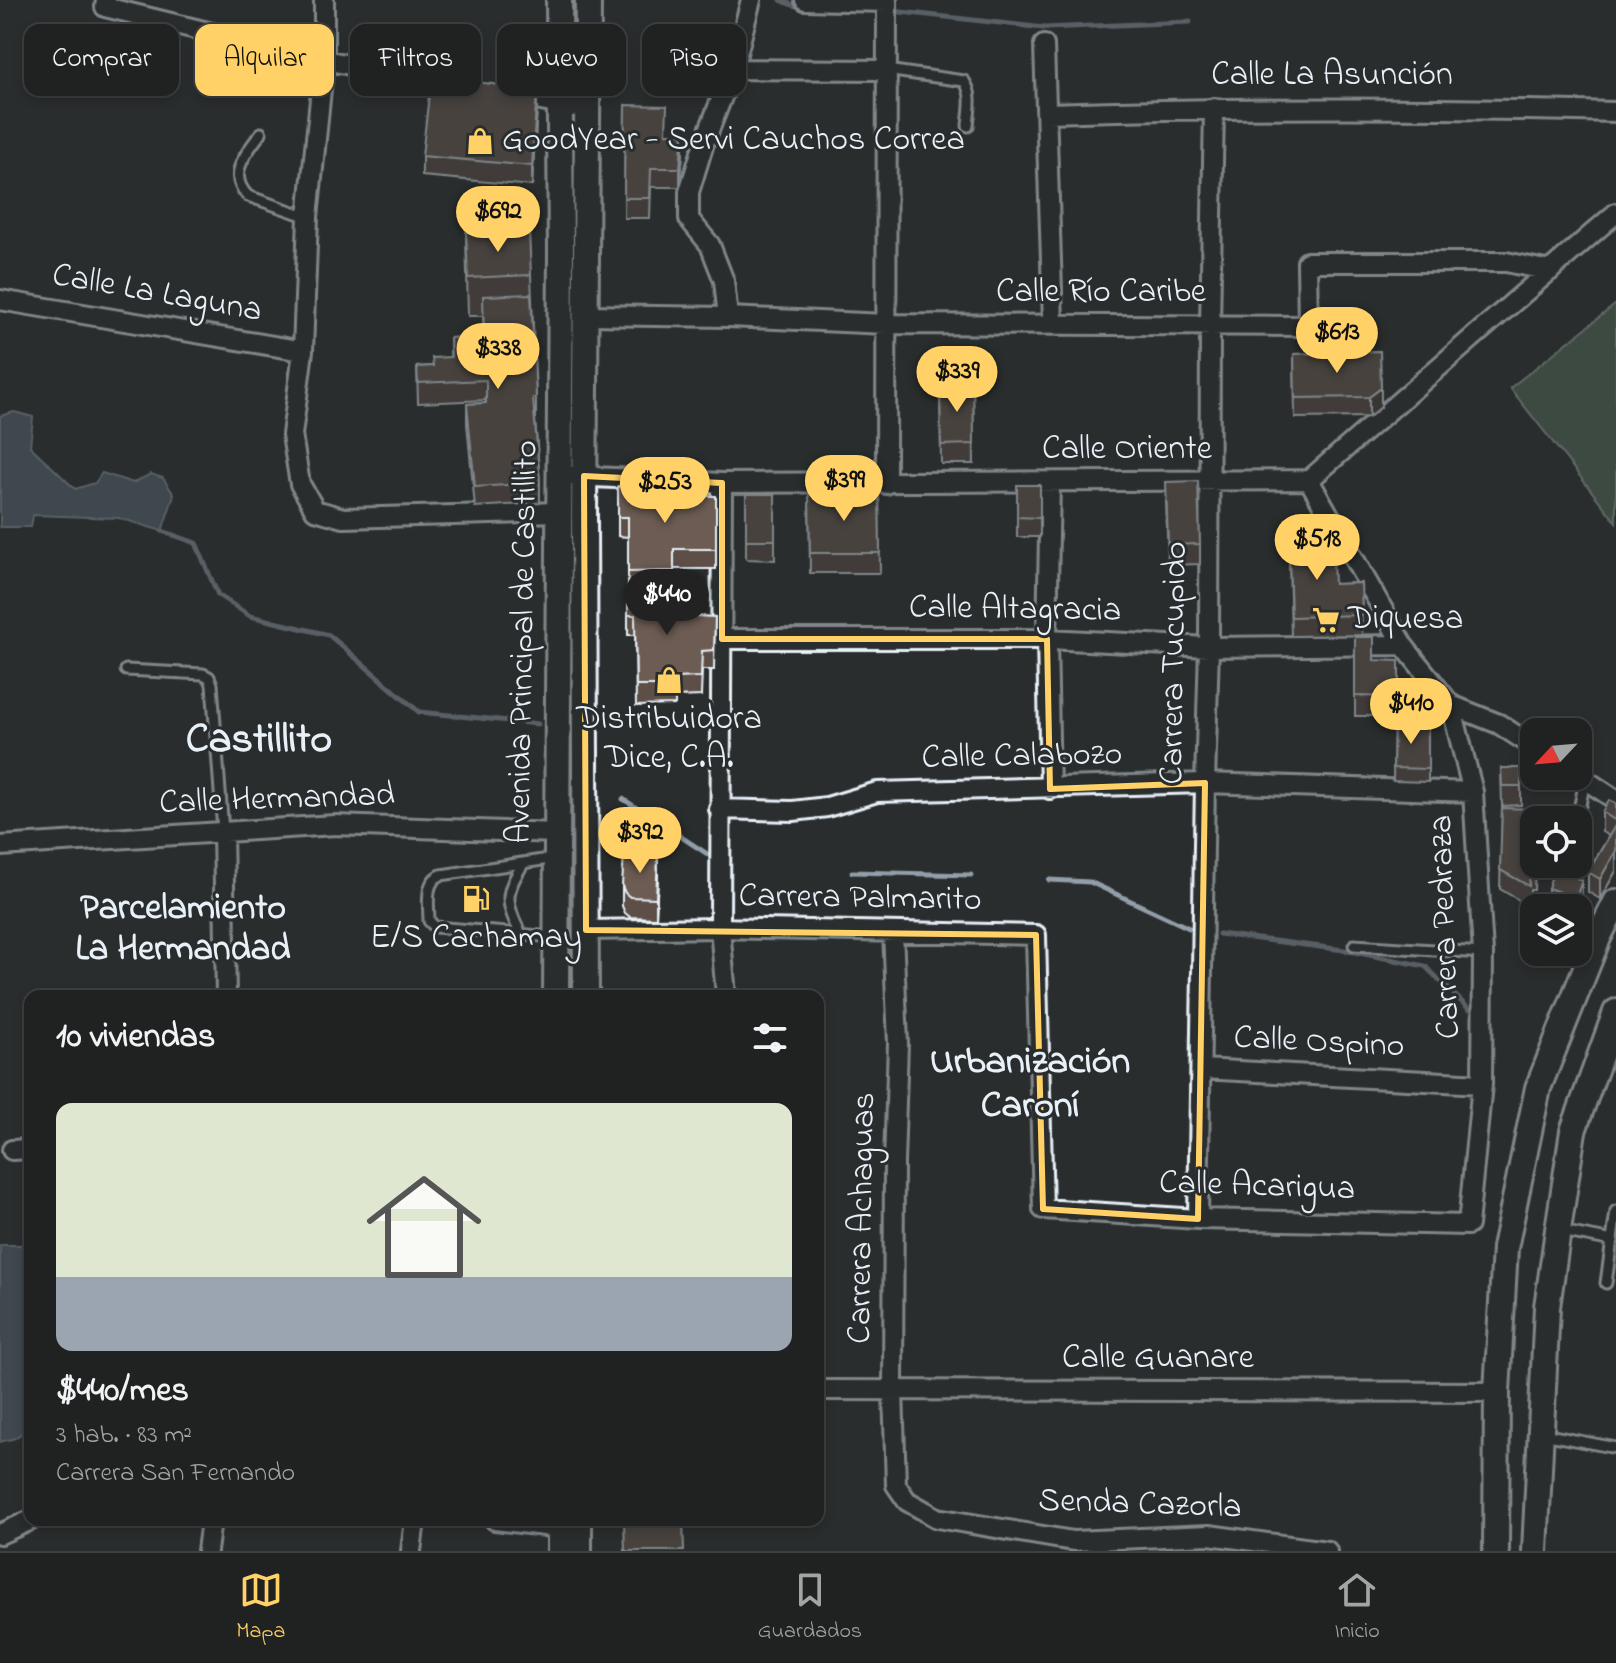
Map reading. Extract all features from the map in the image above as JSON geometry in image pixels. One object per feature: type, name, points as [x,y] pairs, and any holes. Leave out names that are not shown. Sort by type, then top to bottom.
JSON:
[{"type":"main road","name":"Avenida Principal de Castillito","points":[[559,0],[586,990]]},
{"type":"main road","name":"Avenida Principal de Castillito","points":[[556,990],[560,512],[572,476],[585,315],[588,0]]},
{"type":"main road","points":[[1496,1551],[1497,1392],[1505,1248],[1538,1088],[1598,938],[1616,902]]},
{"type":"main road","points":[[1535,1551],[1547,1307],[1558,1230],[1573,1131],[1616,1012]]},
{"type":"main road","points":[[565,1530],[579,1551]]},
{"type":"street","points":[[324,0],[324,24]]},
{"type":"street","points":[[745,24],[751,0]]},
{"type":"street","points":[[805,0],[887,7],[886,484]]},
{"type":"street","points":[[106,4],[195,27]]},
{"type":"street","points":[[1044,45],[1053,323]]},
{"type":"street","points":[[746,69],[886,70]]},
{"type":"street","points":[[320,96],[308,217],[303,351],[292,435],[300,484],[315,510],[343,518],[560,512]]},
{"type":"street","points":[[514,96],[587,109]]},
{"type":"street","points":[[722,96],[689,192],[689,219],[710,245],[724,281],[728,317]]},
{"type":"street","name":"Calle La Asunción","points":[[1048,113],[1214,108],[1458,108],[1616,112]]},
{"type":"street","name":"Carrera Tucupido","points":[[1198,1219],[1209,647],[1214,108]]},
{"type":"street","points":[[1309,480],[1616,213]]},
{"type":"street","name":"Calle Río Caribe","points":[[585,315],[886,324],[1308,326],[1307,262],[1506,262],[1550,271]]},
{"type":"street","name":"Calle La Laguna","points":[[0,300],[303,351]]},
{"type":"street","name":"Calle Oriente","points":[[572,476],[722,483],[886,484],[1309,480]]},
{"type":"street","name":"Carrera Pedraza","points":[[1309,480],[1403,645],[1451,705],[1473,792],[1483,953],[1482,1084],[1468,1225]]},
{"type":"street","points":[[1050,482],[1047,639],[1050,789]]},
{"type":"street","points":[[722,483],[719,809],[720,928],[725,990]]},
{"type":"street","name":"Calle Altagracia","points":[[722,639],[1047,639],[1209,647],[1403,645]]},
{"type":"street","points":[[1451,705],[1499,724],[1520,738]]},
{"type":"street","name":"Calle Calabozo","points":[[719,809],[793,811],[827,807],[877,792],[1205,783],[1473,792]]},
{"type":"street","points":[[1592,784],[1616,800]]},
{"type":"street","name":"Calle Hermandad","points":[[0,846],[335,825],[557,833]]},
{"type":"street","points":[[223,832],[226,990]]},
{"type":"street","name":"Carrera Palmarito","points":[[586,930],[720,928],[1036,935],[1043,1209]]},
{"type":"street","name":"Carrera Achaguas","points":[[893,932],[898,1043],[893,1390],[896,1485],[907,1501]]},
{"type":"street","name":"Calle Ospino","points":[[1201,1069],[1482,1084]]},
{"type":"street","name":"Calle Acarigua","points":[[1043,1209],[1198,1219],[1468,1225]]},
{"type":"street","name":"Calle Guanare","points":[[824,1390],[1497,1392]]},
{"type":"street","name":"Senda Cazorla","points":[[907,1501],[937,1518],[1073,1541],[1209,1535],[1327,1551]]},
{"type":"street","points":[[0,1534],[24,1523]]},
{"type":"street","points":[[207,1551],[210,1526]]},
{"type":"street","points":[[411,1551],[414,1526]]},
{"type":"street","points":[[537,1526],[565,1530]]},
{"type":"lane","points":[[886,70],[964,81],[969,88],[968,126]]},
{"type":"lane","points":[[261,133],[242,161],[237,181],[240,188],[248,196],[308,217]]},
{"type":"lane","points":[[126,670],[203,674],[209,677],[218,743],[223,832]]},
{"type":"lane","points":[[556,858],[434,877],[430,883],[429,921],[435,927],[556,937]]},
{"type":"lane","points":[[521,934],[507,900],[511,881],[524,863]]},
{"type":"lane","points":[[1354,945],[1483,953]]},
{"type":"lane","points":[[1606,1283],[1616,1211]]},
{"type":"lane","points":[[1558,1230],[1613,1241]]},
{"type":"lane","points":[[1540,1433],[1616,1448]]},
{"type":"highlighted area","points":[[584,476],[722,483],[722,639],[1047,639],[1050,789],[1205,783],[1198,1219],[1043,1209],[1036,935],[586,930]]},
{"type":"green space","points":[[1616,304],[1616,522],[1510,388]]},
{"type":"water","points":[[14,412],[33,417],[30,446],[75,489],[95,483],[102,473],[133,483],[151,474],[163,478],[174,495],[162,531],[119,518],[33,515],[31,527],[0,527],[0,416]]},
{"type":"water","points":[[0,1245],[24,1245],[24,1431],[15,1438],[0,1442]]},
{"type":"building","name":"GoodYear - Servi Cauchos Correa","points":[[481,83],[497,84],[497,96],[537,96],[532,166],[422,156],[429,96],[481,96]]},
{"type":"building","points":[[625,105],[667,106],[666,133],[683,133],[680,168],[651,168],[650,198],[624,198]]},
{"type":"building","points":[[529,230],[531,275],[468,278],[466,232]]},
{"type":"building","points":[[531,294],[536,398],[533,398],[540,483],[475,487],[467,404],[486,403],[486,380],[418,383],[417,367],[433,366],[432,358],[451,357],[450,338],[484,336],[483,296]]},
{"type":"building","points":[[1380,351],[1381,388],[1369,397],[1295,398],[1294,354]]},
{"type":"building","points":[[973,384],[974,444],[941,445],[940,385]]},
{"type":"building","points":[[1198,481],[1200,544],[1168,545],[1166,482]]},
{"type":"building","points":[[1017,485],[1040,485],[1040,518],[1017,517]]},
{"type":"building","points":[[618,486],[682,488],[682,496],[716,496],[716,549],[674,549],[674,571],[628,572],[628,517],[618,517]]},
{"type":"building","points":[[809,493],[879,493],[880,553],[810,553]]},
{"type":"building","points":[[746,494],[775,494],[775,540],[746,540]]},
{"type":"building","points":[[1307,523],[1308,559],[1333,558],[1334,584],[1361,583],[1362,615],[1291,617],[1288,524]]},
{"type":"building","points":[[628,586],[674,586],[674,615],[715,617],[714,650],[702,651],[701,677],[675,678],[675,686],[636,686],[635,615],[628,615]]},
{"type":"building","points":[[1355,637],[1374,637],[1374,660],[1399,661],[1399,689],[1428,689],[1428,717],[1394,716],[1394,697],[1355,696]]},
{"type":"building","points":[[1394,723],[1428,723],[1428,769],[1393,768]]},
{"type":"building","points":[[1501,768],[1520,768],[1520,786],[1502,786]]},
{"type":"building","points":[[1609,800],[1616,804],[1616,821],[1602,812]]},
{"type":"building","points":[[1502,808],[1520,809],[1520,878],[1530,878],[1529,886],[1500,870]]},
{"type":"building","points":[[1616,824],[1616,851],[1600,879],[1592,874],[1592,865]]},
{"type":"building","points":[[624,853],[658,855],[656,898],[630,897],[625,893],[622,886]]},
{"type":"building","points":[[1551,878],[1582,880],[1577,894],[1565,894],[1548,888]]},
{"type":"building","points":[[624,1526],[683,1526],[684,1551],[625,1551]]},
{"type":"waterway","points":[[781,0],[808,8],[854,10]]},
{"type":"waterway","points":[[892,11],[1044,28],[1190,22]]},
{"type":"waterway","points":[[162,531],[196,543],[218,595],[250,616],[329,635],[419,712],[538,724]]},
{"type":"waterway","points":[[623,799],[712,857]]},
{"type":"waterway","points":[[852,872],[971,875]]},
{"type":"waterway","points":[[1049,880],[1090,882],[1189,928]]},
{"type":"waterway","points":[[1219,934],[1344,950],[1425,966],[1469,1009]]},
{"type":"place","name":"GoodYear - Servi Cauchos Correa","points":[[480,141]]},
{"type":"place","name":"Diquesa","points":[[1326,620]]},
{"type":"place","name":"Distribuidora Dice, C.A.","points":[[669,680]]},
{"type":"place","name":"E/S Cachamay","points":[[476,899]]},
{"type":"district","name":"Castillito","points":[[259,740]]},
{"type":"district","name":"Parcelamiento La Hermandad","points":[[183,930]]},
{"type":"district","name":"Urbanización Caroní","points":[[1030,1085]]}]
